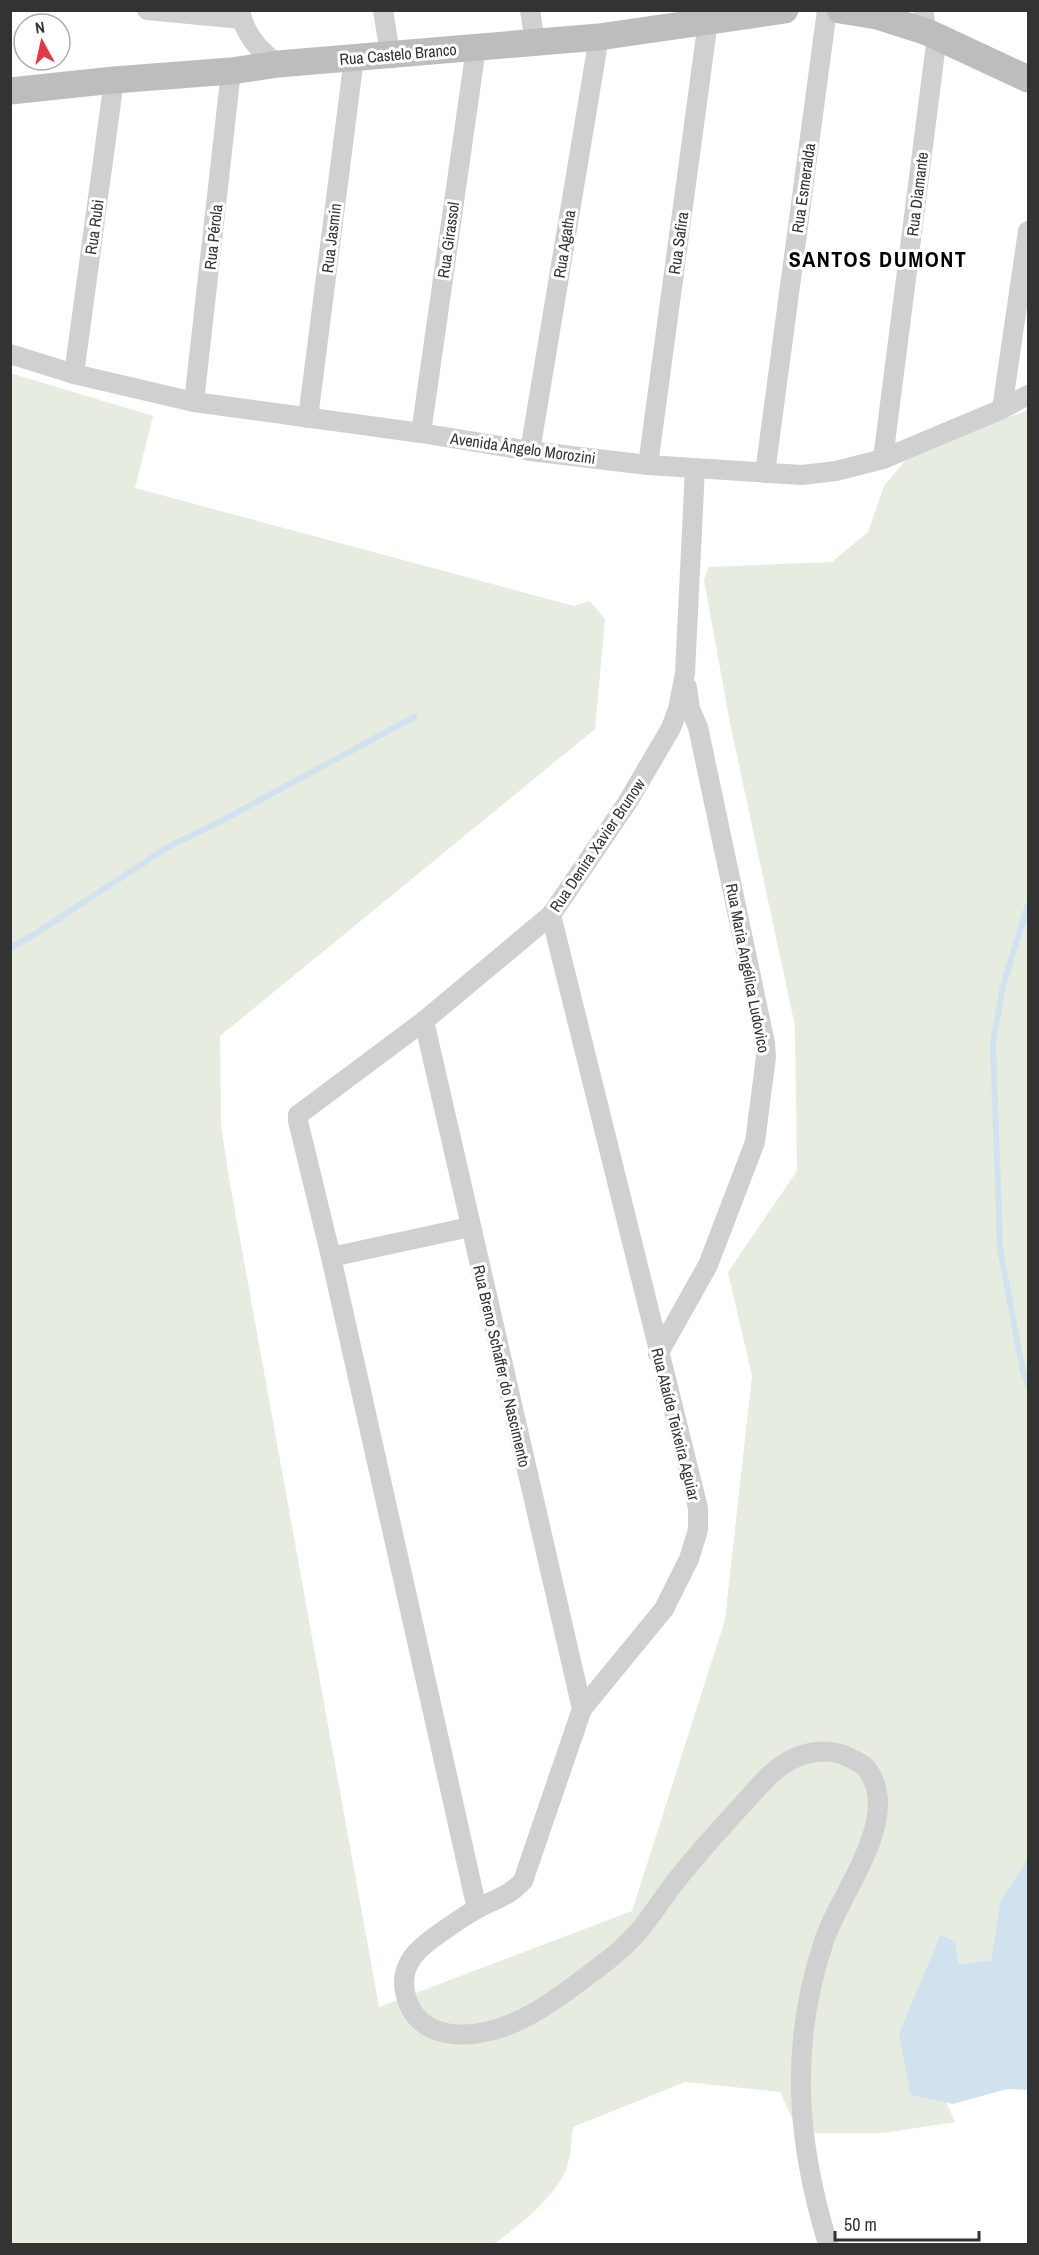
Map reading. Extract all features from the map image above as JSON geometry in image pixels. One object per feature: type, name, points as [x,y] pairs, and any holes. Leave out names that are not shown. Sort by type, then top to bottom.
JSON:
[{"type":"street","points":[[147,10],[241,15],[257,47],[278,64]]},
{"type":"street","points":[[383,10],[390,54]]},
{"type":"street","points":[[530,10],[535,42]]},
{"type":"street","name":"Rua Castelo Branco","points":[[10,91],[231,71],[278,64],[599,37],[676,18],[708,21],[785,10]]},
{"type":"street","name":"Rua Esmeralda","points":[[765,473],[827,10]]},
{"type":"street","points":[[840,10],[929,26],[1029,79]]},
{"type":"street","name":"Rua Safira","points":[[648,465],[708,21]]},
{"type":"street","name":"Rua Diamante","points":[[883,459],[929,26]]},
{"type":"street","name":"Rua Agatha","points":[[530,451],[599,37]]},
{"type":"street","name":"Rua Girassol","points":[[421,433],[476,48]]},
{"type":"street","name":"Rua Jasmin","points":[[308,418],[354,58]]},
{"type":"street","name":"Rua Pérola","points":[[194,402],[231,71]]},
{"type":"street","name":"Rua Rubi","points":[[74,374],[114,80]]},
{"type":"street","points":[[1002,409],[1023,298],[1029,231]]},
{"type":"street","name":"Avenida Ângelo Morozini","points":[[10,354],[74,374],[194,402],[421,433],[530,451],[648,465],[765,473],[818,474],[883,459],[1002,409],[1029,395]]},
{"type":"street","name":"Rua Denira Xavier Brunow","points":[[331,1257],[298,1115],[424,1021],[551,915],[627,803],[671,729],[685,673],[695,468]]},
{"type":"street","name":"Rua Maria Angélica Ludovico","points":[[658,1354],[708,1265],[755,1142],[766,1057],[765,1043],[698,727],[690,709],[685,673]]},
{"type":"street","name":"Rua Ataíde Teixeira Aguiar","points":[[551,915],[698,1508],[698,1530],[689,1559],[664,1609],[582,1709],[523,1881],[501,1899],[477,1909],[431,1939],[410,1961],[404,1979],[404,1994],[413,2014],[429,2027],[460,2035],[485,2032],[523,2019],[597,1968],[636,1934],[702,1849],[771,1774],[786,1761],[822,1751],[840,1753],[864,1766],[877,1787],[880,1804],[866,1851],[826,1935],[809,1992],[802,2043],[801,2118],[805,2154],[828,2244]]},
{"type":"street","name":"Rua Breno Schaffer do Nascimento","points":[[424,1021],[582,1709]]},
{"type":"street","points":[[470,1227],[331,1257],[477,1909]]},
{"type":"shaded area","points":[[10,373],[153,416],[135,488],[574,606],[590,601],[605,619],[595,729],[220,1036],[221,1125],[230,1184],[379,2007],[632,1911],[725,1620],[752,1376],[728,1272],[797,1171],[795,1026],[730,723],[704,580],[709,567],[832,562],[868,532],[884,486],[912,453],[1028,410],[1028,1858],[1000,1902],[991,1960],[959,1964],[940,1935],[919,1986],[911,2095],[946,2102],[955,2122],[883,2133],[799,2133],[780,2092],[685,2082],[573,2127],[568,2163],[558,2185],[533,2213],[494,2244],[11,2244]]},
{"type":"water","points":[[1028,1858],[1028,2090],[1007,2089],[953,2104],[911,2095],[899,2034],[940,1935],[955,1942],[959,1964],[991,1960],[1000,1902]]},
{"type":"waterway","points":[[10,948],[168,847],[223,820],[414,717]]},
{"type":"waterway","points":[[1028,905],[1003,986],[993,1043],[1000,1248],[1023,1372],[1028,1384]]},
{"type":"district","name":"SANTOS DUMONT","points":[[878,259]]}]
